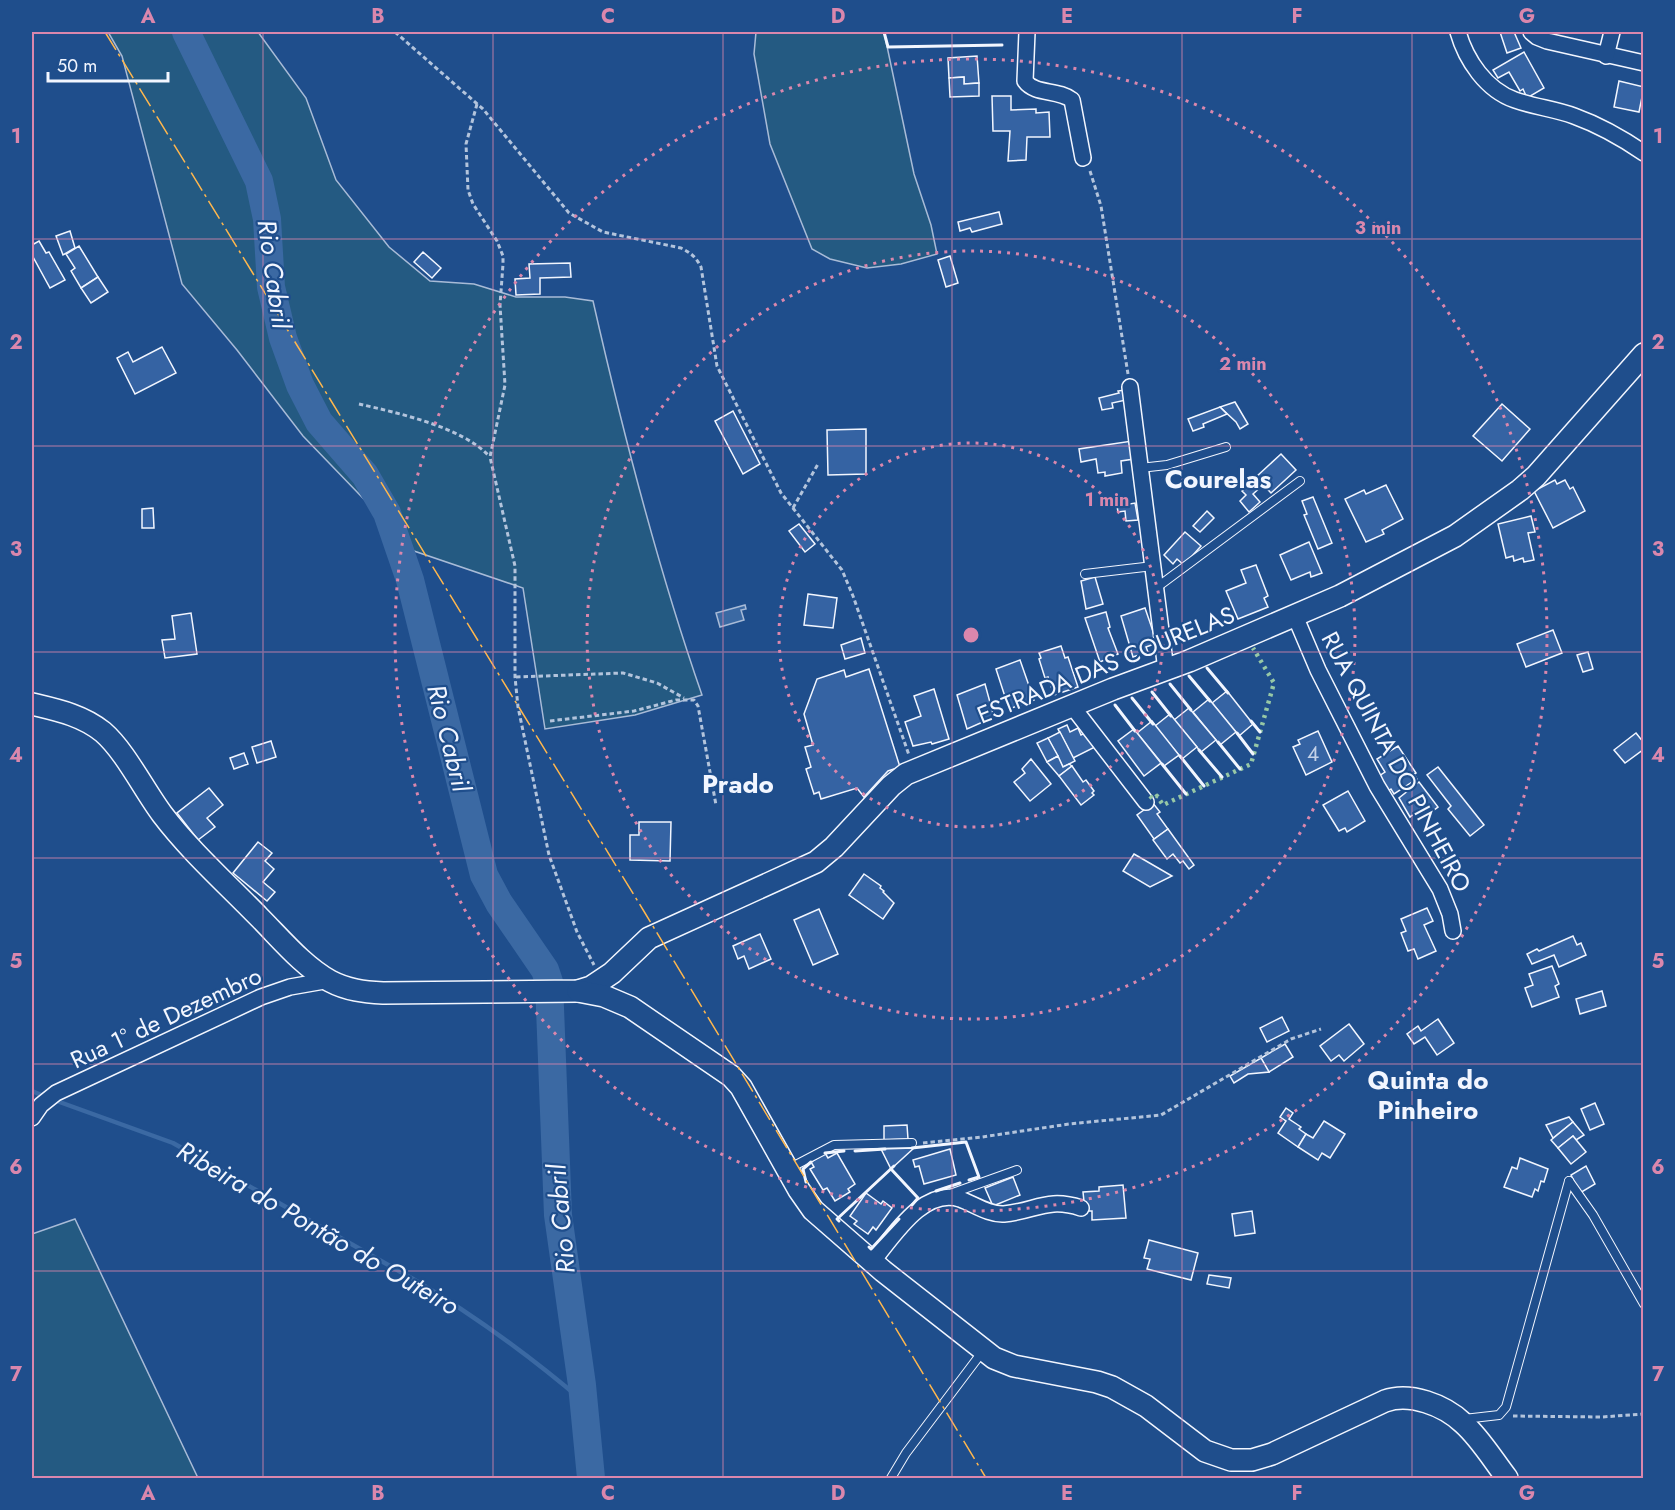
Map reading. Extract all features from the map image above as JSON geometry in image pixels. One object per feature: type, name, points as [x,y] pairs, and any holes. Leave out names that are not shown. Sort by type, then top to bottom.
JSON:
[{"type":"main road","name":"ESTRADA DAS COURELAS","points":[[572,991],[591,987],[602,980],[640,945],[655,935],[816,862],[834,847],[896,781],[914,771],[1166,670],[1295,615],[1361,585],[1472,525],[1520,490],[1546,465],[1644,354]]},
{"type":"main road","points":[[32,704],[73,715],[105,734],[161,813],[186,843],[300,957],[330,980],[355,990],[373,993],[572,991],[621,1000],[731,1076],[741,1087],[802,1196],[813,1210],[872,1262],[1000,1361],[1112,1387],[1146,1406],[1205,1451],[1231,1460],[1252,1460],[1272,1454],[1378,1403],[1396,1397],[1423,1401],[1459,1419],[1507,1479]]},
{"type":"main road","points":[[621,1000],[620,977],[632,954]]},
{"type":"main road","points":[[602,980],[614,986],[621,1000]]},
{"type":"street","points":[[1027,32],[1025,81],[1032,88],[1061,94],[1072,100],[1083,158]]},
{"type":"street","points":[[1458,32],[1468,57],[1477,71],[1488,84],[1502,94],[1596,125],[1617,135],[1644,153]]},
{"type":"street","points":[[1531,32],[1547,41],[1644,63]]},
{"type":"street","points":[[1606,56],[1612,32]]},
{"type":"street","points":[[1130,387],[1166,670]]},
{"type":"street","name":"RUA QUINTA DO PINHEIRO","points":[[1295,615],[1318,670],[1377,786],[1440,889],[1450,914],[1453,931]]},
{"type":"street","points":[[1072,706],[1146,802]]},
{"type":"street","name":"Rua 1º de Dezembro","points":[[32,1118],[41,1105],[61,1091],[261,998],[290,987],[330,980]]},
{"type":"street","points":[[872,1262],[920,1207],[940,1197],[957,1198],[999,1214],[1052,1203],[1066,1203],[1081,1208]]},
{"type":"lane","points":[[1140,468],[1167,465],[1226,447]]},
{"type":"lane","points":[[1156,588],[1300,481]]},
{"type":"lane","points":[[1085,574],[1153,566]]},
{"type":"lane","points":[[788,1170],[834,1145],[912,1143]]},
{"type":"lane","points":[[940,1197],[1017,1170]]},
{"type":"lane","points":[[1459,1419],[1496,1416],[1503,1412],[1509,1400],[1569,1181],[1593,1215],[1644,1304]]},
{"type":"lane","points":[[891,1479],[906,1453],[983,1350]]},
{"type":"path","points":[[395,32],[477,104],[569,213],[603,232],[681,248],[690,252],[697,259],[701,267],[717,366],[781,493],[842,570],[914,771]]},
{"type":"path","points":[[477,104],[466,144],[468,190],[473,204],[503,256],[500,305],[505,385],[490,457],[515,566],[515,677],[518,707],[549,855],[577,932],[602,980]]},
{"type":"path","points":[[1083,158],[1093,178],[1101,206],[1115,282],[1130,387]]},
{"type":"path","points":[[359,404],[396,413],[460,435],[476,443],[490,457]]},
{"type":"path","points":[[793,508],[818,464]]},
{"type":"path","points":[[515,677],[623,673],[657,683],[685,699]]},
{"type":"path","points":[[550,721],[634,711],[685,699],[694,700],[698,706],[716,805]]},
{"type":"path","points":[[912,1143],[982,1137],[1069,1124],[1161,1115],[1291,1039],[1321,1029]]},
{"type":"path","points":[[1496,1416],[1644,1414]]},
{"type":"shaded area","points":[[108,32],[258,32],[306,98],[336,180],[389,247],[430,281],[474,284],[516,297],[565,297],[593,301],[642,499],[670,598],[702,695],[635,715],[545,729],[523,588],[414,551],[303,436],[237,350],[182,284],[122,56]]},
{"type":"shaded area","points":[[756,32],[884,32],[914,174],[931,225],[937,254],[901,264],[867,268],[830,259],[812,249],[770,144],[754,54]]},
{"type":"shaded area","points":[[745,605],[746,609],[741,610],[744,620],[720,627],[716,613]]},
{"type":"shaded area","points":[[75,1219],[198,1478],[32,1478],[32,1234]]},
{"type":"building","points":[[1500,32],[1514,32],[1521,48],[1507,53]]},
{"type":"building","points":[[1524,52],[1544,88],[1527,98],[1523,89],[1520,91],[1509,72],[1498,78],[1493,70]]},
{"type":"building","points":[[977,56],[979,83],[964,84],[964,77],[949,78],[948,58]]},
{"type":"building","points":[[964,77],[964,84],[979,83],[979,96],[950,97],[949,78]]},
{"type":"building","points":[[1619,81],[1644,87],[1639,112],[1614,107]]},
{"type":"building","points":[[992,96],[1011,96],[1011,110],[1036,109],[1036,113],[1049,112],[1050,137],[1027,137],[1026,160],[1008,161],[1010,131],[993,131]]},
{"type":"building","points":[[999,212],[1002,224],[972,232],[970,228],[960,231],[958,222]]},
{"type":"building","points":[[70,231],[75,248],[63,255],[56,236]]},
{"type":"building","points":[[39,241],[46,253],[49,252],[65,280],[50,288],[32,255],[32,245]]},
{"type":"building","points":[[79,246],[98,277],[81,288],[71,271],[75,268],[66,254]]},
{"type":"building","points":[[423,252],[441,268],[432,278],[414,262]]},
{"type":"building","points":[[950,256],[958,283],[946,287],[938,260]]},
{"type":"building","points":[[570,263],[571,277],[540,278],[540,294],[516,295],[515,279],[530,278],[529,264]]},
{"type":"building","points":[[98,277],[108,292],[91,303],[81,288]]},
{"type":"building","points":[[162,347],[176,373],[135,394],[117,358],[128,352],[133,362]]},
{"type":"building","points":[[1124,390],[1126,400],[1112,403],[1113,408],[1102,410],[1099,398]]},
{"type":"building","points":[[1235,402],[1248,424],[1240,429],[1220,407]]},
{"type":"building","points":[[1502,404],[1530,429],[1502,461],[1473,436]]},
{"type":"building","points":[[1220,407],[1227,414],[1193,431],[1188,419]]},
{"type":"building","points":[[733,411],[760,464],[743,474],[715,421]]},
{"type":"building","points":[[866,429],[866,474],[828,475],[827,430]]},
{"type":"building","points":[[1132,441],[1134,459],[1121,461],[1122,473],[1105,476],[1105,472],[1098,473],[1096,459],[1081,462],[1079,449]]},
{"type":"building","points":[[1281,454],[1296,470],[1271,493],[1256,477]]},
{"type":"building","points":[[1257,478],[1263,485],[1253,494],[1260,502],[1249,512],[1240,501],[1246,495],[1242,491]]},
{"type":"building","points":[[1555,480],[1557,484],[1565,480],[1570,489],[1573,487],[1585,511],[1553,528],[1534,491]]},
{"type":"building","points":[[1386,485],[1403,519],[1382,530],[1384,534],[1366,542],[1345,499],[1364,490],[1366,494]]},
{"type":"building","points":[[1313,497],[1332,543],[1318,549],[1304,515],[1307,514],[1302,501]]},
{"type":"building","points":[[1135,503],[1138,520],[1126,521],[1125,511],[1118,512],[1117,506]]},
{"type":"building","points":[[153,508],[154,528],[142,528],[142,509]]},
{"type":"building","points":[[1207,511],[1214,518],[1200,532],[1193,526]]},
{"type":"building","points":[[1531,516],[1535,532],[1528,533],[1534,560],[1524,562],[1523,558],[1514,561],[1513,556],[1506,558],[1498,524]]},
{"type":"building","points":[[799,524],[815,544],[805,552],[789,531]]},
{"type":"building","points":[[1185,532],[1201,546],[1184,565],[1177,559],[1173,564],[1164,555]]},
{"type":"building","points":[[1309,542],[1322,573],[1311,577],[1310,572],[1291,580],[1280,555]]},
{"type":"building","points":[[1256,565],[1268,596],[1264,598],[1268,607],[1238,619],[1226,591],[1246,583],[1241,570]]},
{"type":"building","points":[[1095,577],[1103,604],[1086,609],[1081,581]]},
{"type":"building","points":[[808,594],[837,598],[833,628],[804,625]]},
{"type":"building","points":[[1145,608],[1157,643],[1146,647],[1148,652],[1133,657],[1121,616]]},
{"type":"building","points":[[1106,612],[1110,627],[1108,628],[1118,654],[1100,662],[1085,618]]},
{"type":"building","points":[[191,613],[197,654],[165,658],[162,640],[175,639],[172,616]]},
{"type":"building","points":[[1553,630],[1562,653],[1526,667],[1517,644]]},
{"type":"building","points":[[861,638],[865,653],[845,659],[841,645]]},
{"type":"building","points":[[1061,646],[1065,658],[1068,657],[1078,687],[1054,695],[1048,677],[1045,678],[1039,653]]},
{"type":"building","points":[[1588,652],[1593,669],[1583,672],[1577,655]]},
{"type":"building","points":[[1020,660],[1034,700],[1009,709],[996,669]]},
{"type":"building","points":[[869,669],[900,767],[888,771],[864,797],[857,788],[821,799],[819,792],[814,794],[806,769],[811,767],[805,747],[813,745],[804,714],[817,679],[844,670],[846,677]]},
{"type":"building","points":[[985,684],[994,717],[967,729],[957,695]]},
{"type":"building","points":[[934,689],[949,739],[913,746],[905,722],[921,716],[914,696]]},
{"type":"building","points":[[1227,691],[1253,724],[1239,736],[1212,703]]},
{"type":"building","points":[[1209,699],[1236,732],[1220,745],[1193,712]]},
{"type":"building","points":[[1189,708],[1216,740],[1201,752],[1174,720]]},
{"type":"building","points":[[1170,714],[1197,747],[1182,759],[1155,726]]},
{"type":"building","points":[[1152,721],[1179,755],[1164,766],[1137,733]]},
{"type":"building","points":[[1067,725],[1070,732],[1078,728],[1081,735],[1087,732],[1095,747],[1073,758],[1058,729]]},
{"type":"building","points":[[1134,729],[1161,763],[1144,776],[1118,741]]},
{"type":"building","points":[[1318,731],[1332,762],[1306,775],[1293,747],[1300,744],[1298,740]]},
{"type":"building","points":[[1060,732],[1075,761],[1063,767],[1048,738]]},
{"type":"building","points":[[1636,733],[1644,743],[1644,749],[1625,763],[1614,750]]},
{"type":"building","points":[[1048,738],[1058,756],[1047,762],[1037,743]]},
{"type":"building","points":[[271,741],[276,757],[257,763],[252,747]]},
{"type":"building","points":[[1398,746],[1416,773],[1414,774],[1417,779],[1394,794],[1391,789],[1388,791],[1379,776],[1385,772],[1377,759]]},
{"type":"building","points":[[244,753],[248,764],[234,769],[230,758]]},
{"type":"building","points":[[1058,756],[1063,767],[1069,764],[1072,766],[1059,776],[1047,762]]},
{"type":"building","points":[[1031,759],[1051,784],[1030,801],[1014,782],[1025,773],[1022,769]]},
{"type":"building","points":[[1072,766],[1083,782],[1086,780],[1094,791],[1092,793],[1094,795],[1081,805],[1059,776]]},
{"type":"building","points":[[1438,767],[1484,825],[1470,836],[1448,809],[1451,806],[1427,775]]},
{"type":"building","points":[[1419,782],[1438,807],[1426,816],[1421,808],[1410,817],[1399,798]]},
{"type":"building","points":[[209,788],[223,805],[207,818],[215,827],[198,840],[177,813]]},
{"type":"building","points":[[1348,791],[1365,821],[1347,832],[1345,828],[1339,831],[1323,805]]},
{"type":"building","points":[[1152,802],[1160,812],[1157,814],[1168,829],[1154,839],[1137,815]]},
{"type":"building","points":[[639,822],[671,822],[670,861],[630,860],[630,835],[639,835]]},
{"type":"building","points":[[1168,829],[1194,865],[1189,869],[1173,854],[1167,859],[1153,840]]},
{"type":"building","points":[[258,842],[272,853],[265,861],[274,869],[263,882],[275,892],[267,901],[233,873]]},
{"type":"building","points":[[1134,854],[1172,876],[1150,887],[1123,871]]},
{"type":"building","points":[[864,874],[881,886],[883,892],[894,903],[883,919],[849,895]]},
{"type":"building","points":[[1427,908],[1433,921],[1424,925],[1436,951],[1418,959],[1414,949],[1408,951],[1401,933],[1406,931],[1401,919]]},
{"type":"building","points":[[819,909],[838,954],[813,965],[794,920]]},
{"type":"building","points":[[760,934],[771,959],[749,969],[744,956],[738,959],[733,946]]},
{"type":"building","points":[[1573,936],[1577,945],[1581,943],[1586,955],[1559,967],[1554,955],[1532,964],[1527,954]]},
{"type":"building","points":[[1552,966],[1559,984],[1555,986],[1559,997],[1532,1007],[1525,988],[1533,985],[1529,974]]},
{"type":"building","points":[[1602,991],[1606,1006],[1580,1014],[1576,999]]},
{"type":"building","points":[[1282,1017],[1289,1031],[1267,1042],[1260,1028]]},
{"type":"building","points":[[1438,1019],[1454,1043],[1437,1055],[1425,1037],[1414,1044],[1407,1034],[1418,1026],[1421,1031]]},
{"type":"building","points":[[1349,1024],[1364,1044],[1344,1061],[1339,1055],[1331,1061],[1320,1046]]},
{"type":"building","points":[[1285,1044],[1293,1057],[1269,1072],[1261,1058]]},
{"type":"building","points":[[1261,1058],[1269,1072],[1248,1074],[1234,1083],[1230,1076]]},
{"type":"building","points":[[1595,1103],[1604,1124],[1590,1130],[1581,1109]]},
{"type":"building","points":[[1286,1108],[1293,1113],[1289,1119],[1301,1127],[1299,1129],[1306,1134],[1298,1147],[1278,1133],[1286,1121],[1280,1117]]},
{"type":"building","points":[[1569,1117],[1573,1122],[1553,1138],[1546,1125]]},
{"type":"building","points":[[1324,1121],[1345,1134],[1330,1158],[1322,1153],[1318,1160],[1298,1147],[1306,1134],[1313,1138]]},
{"type":"building","points":[[1573,1122],[1584,1135],[1576,1140],[1573,1136],[1558,1148],[1551,1140]]},
{"type":"building","points":[[907,1125],[908,1139],[884,1140],[884,1126]]},
{"type":"building","points":[[1573,1136],[1586,1152],[1571,1164],[1558,1148]]},
{"type":"building","points":[[914,1148],[891,1169],[881,1149]]},
{"type":"building","points":[[950,1149],[956,1175],[924,1184],[919,1166],[915,1167],[913,1160]]},
{"type":"building","points":[[825,1153],[828,1158],[837,1153],[855,1184],[848,1189],[850,1192],[835,1201],[827,1188],[823,1190],[810,1169],[814,1167],[811,1162]]},
{"type":"building","points":[[1520,1158],[1548,1169],[1544,1182],[1541,1181],[1538,1191],[1535,1189],[1532,1197],[1504,1187],[1512,1167],[1517,1169]]},
{"type":"building","points":[[1586,1166],[1595,1184],[1580,1193],[1571,1175]]},
{"type":"building","points":[[1013,1177],[1020,1195],[993,1206],[985,1188]]},
{"type":"building","points":[[1123,1185],[1126,1218],[1092,1220],[1092,1211],[1085,1211],[1083,1192],[1099,1191],[1099,1187]]},
{"type":"building","points":[[866,1193],[881,1204],[883,1201],[892,1208],[876,1230],[873,1227],[868,1234],[854,1224],[857,1221],[850,1216]]},
{"type":"building","points":[[1252,1211],[1255,1233],[1235,1236],[1232,1214]]},
{"type":"building","points":[[1149,1240],[1198,1253],[1191,1280],[1147,1269],[1150,1259],[1144,1258]]},
{"type":"building","points":[[1209,1275],[1231,1278],[1229,1288],[1207,1284]]},
{"type":"waterway","name":"Rio Cabril","points":[[186,32],[259,181],[267,219],[271,287],[283,338],[300,385],[319,422],[365,475],[387,513],[410,580],[484,875],[499,903],[545,970],[549,982],[558,1215],[582,1385],[591,1478]]},
{"type":"waterway","name":"Ribeira do Pontão do Outeiro","points":[[32,1091],[46,1097]]},
{"type":"waterway","name":"Ribeira do Pontão do Outeiro","points":[[54,1100],[173,1143],[413,1279],[501,1337],[584,1402]]},
{"type":"hedge","points":[[1150,796],[1153,799],[1157,796],[1163,805],[1251,764],[1274,683],[1253,648]]},
{"type":"wall","points":[[884,32],[888,47],[1002,45]]},
{"type":"wall","points":[[1207,668],[1228,693]]},
{"type":"wall","points":[[1189,676],[1210,701]]},
{"type":"wall","points":[[1170,684],[1191,710]]},
{"type":"wall","points":[[1152,692],[1171,716]]},
{"type":"wall","points":[[1132,698],[1153,724]]},
{"type":"wall","points":[[1115,705],[1135,731]]},
{"type":"wall","points":[[1251,721],[1260,732]]},
{"type":"wall","points":[[1237,733],[1253,754]]},
{"type":"wall","points":[[1218,742],[1240,769]]},
{"type":"wall","points":[[1199,750],[1222,777]]},
{"type":"wall","points":[[1180,756],[1204,786]]},
{"type":"wall","points":[[1162,764],[1186,794]]},
{"type":"wall","points":[[912,1148],[966,1142],[979,1177],[969,1180]]},
{"type":"wall","points":[[855,1151],[885,1149]]},
{"type":"wall","points":[[825,1153],[844,1151]]},
{"type":"wall","points":[[806,1182],[803,1169],[811,1162]]},
{"type":"wall","points":[[839,1221],[837,1219],[894,1166]]},
{"type":"wall","points":[[891,1169],[918,1198],[912,1205]]},
{"type":"wall","points":[[936,1191],[960,1183]]},
{"type":"wall","points":[[869,1247],[871,1249],[899,1219]]},
{"type":"power","points":[[105,32],[645,913],[986,1478]]},
{"type":"district","name":"Courelas","points":[[1218,479]]},
{"type":"district","name":"Prado","points":[[738,784]]},
{"type":"district","name":"Quinta do Pinheiro","points":[[1428,1095]]}]
